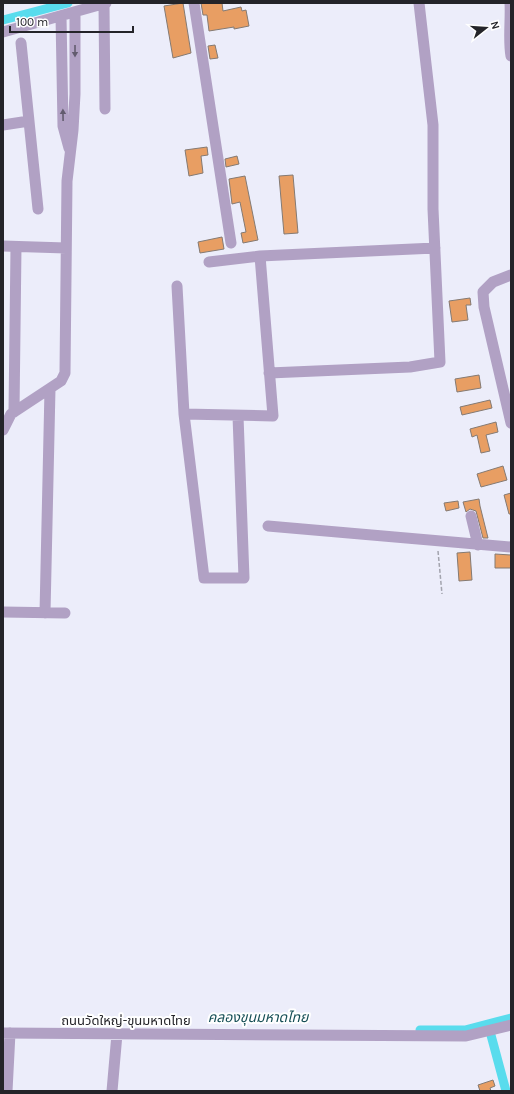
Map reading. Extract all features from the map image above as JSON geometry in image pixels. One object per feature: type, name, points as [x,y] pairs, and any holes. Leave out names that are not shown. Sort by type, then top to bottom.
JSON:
[{"type":"street","points":[[3,32],[105,3],[105,109]]},
{"type":"street","points":[[194,3],[231,243]]},
{"type":"street","points":[[269,373],[410,367],[440,362],[433,209],[433,125],[419,3]]},
{"type":"street","points":[[510,3],[511,56]]},
{"type":"street","points":[[9,413],[50,388],[61,380],[65,373],[67,181],[73,130],[75,94],[75,12]]},
{"type":"street","points":[[62,16],[63,126],[70,153]]},
{"type":"street","points":[[21,43],[38,209]]},
{"type":"street","points":[[3,125],[29,121]]},
{"type":"street","points":[[3,246],[66,248]]},
{"type":"street","points":[[3,430],[9,413],[16,247]]},
{"type":"street","points":[[208,262],[260,256],[435,248]]},
{"type":"street","points":[[184,414],[273,416],[260,256]]},
{"type":"street","points":[[511,275],[493,282],[483,292],[484,307],[511,423]]},
{"type":"street","points":[[177,286],[184,414],[204,578],[244,578],[238,416]]},
{"type":"street","points":[[45,613],[50,388]]},
{"type":"street","points":[[471,516],[478,545]]},
{"type":"street","points":[[268,526],[511,548]]},
{"type":"street","points":[[3,612],[65,613]]},
{"type":"street","name":"ถนนวัดใหญ่-ขุนมหาดไทย","points":[[7,1033],[466,1036],[511,1025]]},
{"type":"street","points":[[7,1033],[7,1091]]},
{"type":"street","points":[[112,1091],[117,1034]]},
{"type":"path","points":[[437,541],[442,594]]},
{"type":"building","points":[[183,3],[191,53],[173,58],[164,6]]},
{"type":"building","points":[[201,3],[222,3],[223,11],[241,7],[242,11],[246,10],[249,26],[209,31],[207,15],[203,15]]},
{"type":"building","points":[[215,45],[218,58],[210,59],[208,46]]},
{"type":"building","points":[[207,147],[208,155],[201,156],[203,173],[189,176],[185,150]]},
{"type":"building","points":[[237,156],[239,164],[226,167],[225,159]]},
{"type":"building","points":[[293,175],[298,233],[284,234],[279,176]]},
{"type":"building","points":[[245,176],[258,240],[243,243],[241,233],[246,232],[240,202],[232,204],[229,179]]},
{"type":"building","points":[[222,237],[224,249],[200,253],[198,242]]},
{"type":"building","points":[[470,298],[471,305],[466,305],[468,320],[452,322],[449,301]]},
{"type":"building","points":[[479,375],[481,388],[457,392],[455,379]]},
{"type":"building","points":[[490,400],[492,408],[462,415],[460,407]]},
{"type":"building","points":[[496,422],[498,432],[486,435],[490,451],[481,453],[477,435],[472,437],[470,429]]},
{"type":"building","points":[[503,466],[507,480],[481,487],[477,474]]},
{"type":"building","points":[[511,493],[511,514],[509,514],[504,495]]},
{"type":"building","points":[[479,499],[488,538],[483,538],[476,511],[470,509],[466,512],[463,502]]},
{"type":"building","points":[[458,501],[459,508],[446,511],[444,503]]},
{"type":"building","points":[[470,552],[472,580],[459,581],[457,553]]},
{"type":"building","points":[[495,554],[511,555],[511,568],[495,568]]},
{"type":"building","points":[[493,1080],[495,1086],[490,1088],[491,1091],[480,1091],[478,1085]]},
{"type":"waterway","points":[[3,20],[68,3]]},
{"type":"waterway","name":"คลองขุนมหาดไทย","points":[[420,1030],[465,1030],[511,1018]]},
{"type":"waterway","points":[[488,1024],[506,1091]]}]
